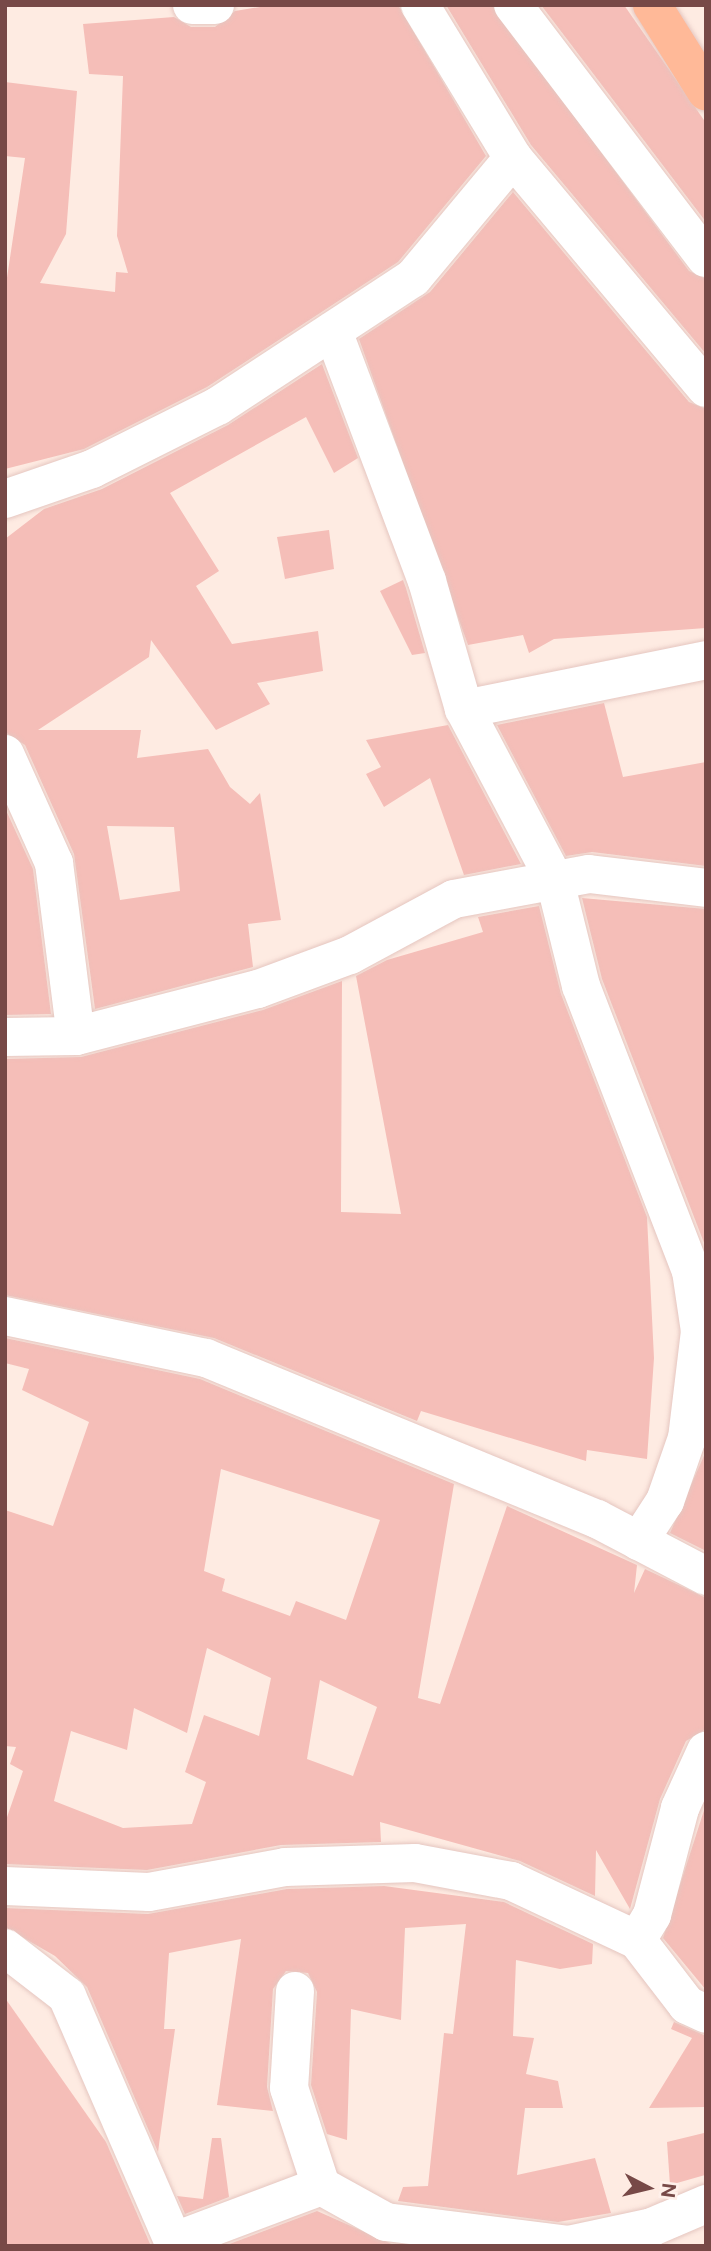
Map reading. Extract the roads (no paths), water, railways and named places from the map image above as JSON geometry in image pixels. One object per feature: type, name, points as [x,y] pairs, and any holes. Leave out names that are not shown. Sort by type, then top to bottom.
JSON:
[{"type":"main road","points":[[652,5],[706,91]]},
{"type":"street","points":[[192,5],[215,5]]},
{"type":"street","points":[[419,5],[513,158],[706,388]]},
{"type":"street","points":[[513,5],[706,258]]},
{"type":"street","points":[[5,499],[92,469],[218,406],[414,278],[513,158]]},
{"type":"street","points":[[332,331],[427,581],[464,709],[555,881],[581,986],[691,1271],[700,1331],[687,1438],[665,1501],[639,1541]]},
{"type":"street","points":[[464,709],[706,660]]},
{"type":"street","points":[[5,754],[54,863],[76,1036]]},
{"type":"street","points":[[5,1037],[76,1036],[160,1017],[337,960],[454,899],[589,874],[706,888]]},
{"type":"street","points":[[5,1316],[206,1358],[639,1541],[706,1576]]},
{"type":"street","points":[[637,1940],[652,1915],[680,1808],[706,1751]]},
{"type":"street","points":[[5,1886],[149,1892],[285,1867],[415,1863],[511,1881],[637,1940],[687,2005],[706,2014]]},
{"type":"street","points":[[5,1948],[67,1996],[175,2244],[321,2186]]},
{"type":"street","points":[[295,1991],[289,2088],[321,2186],[386,2222],[568,2245],[652,2227],[706,2204]]}]
